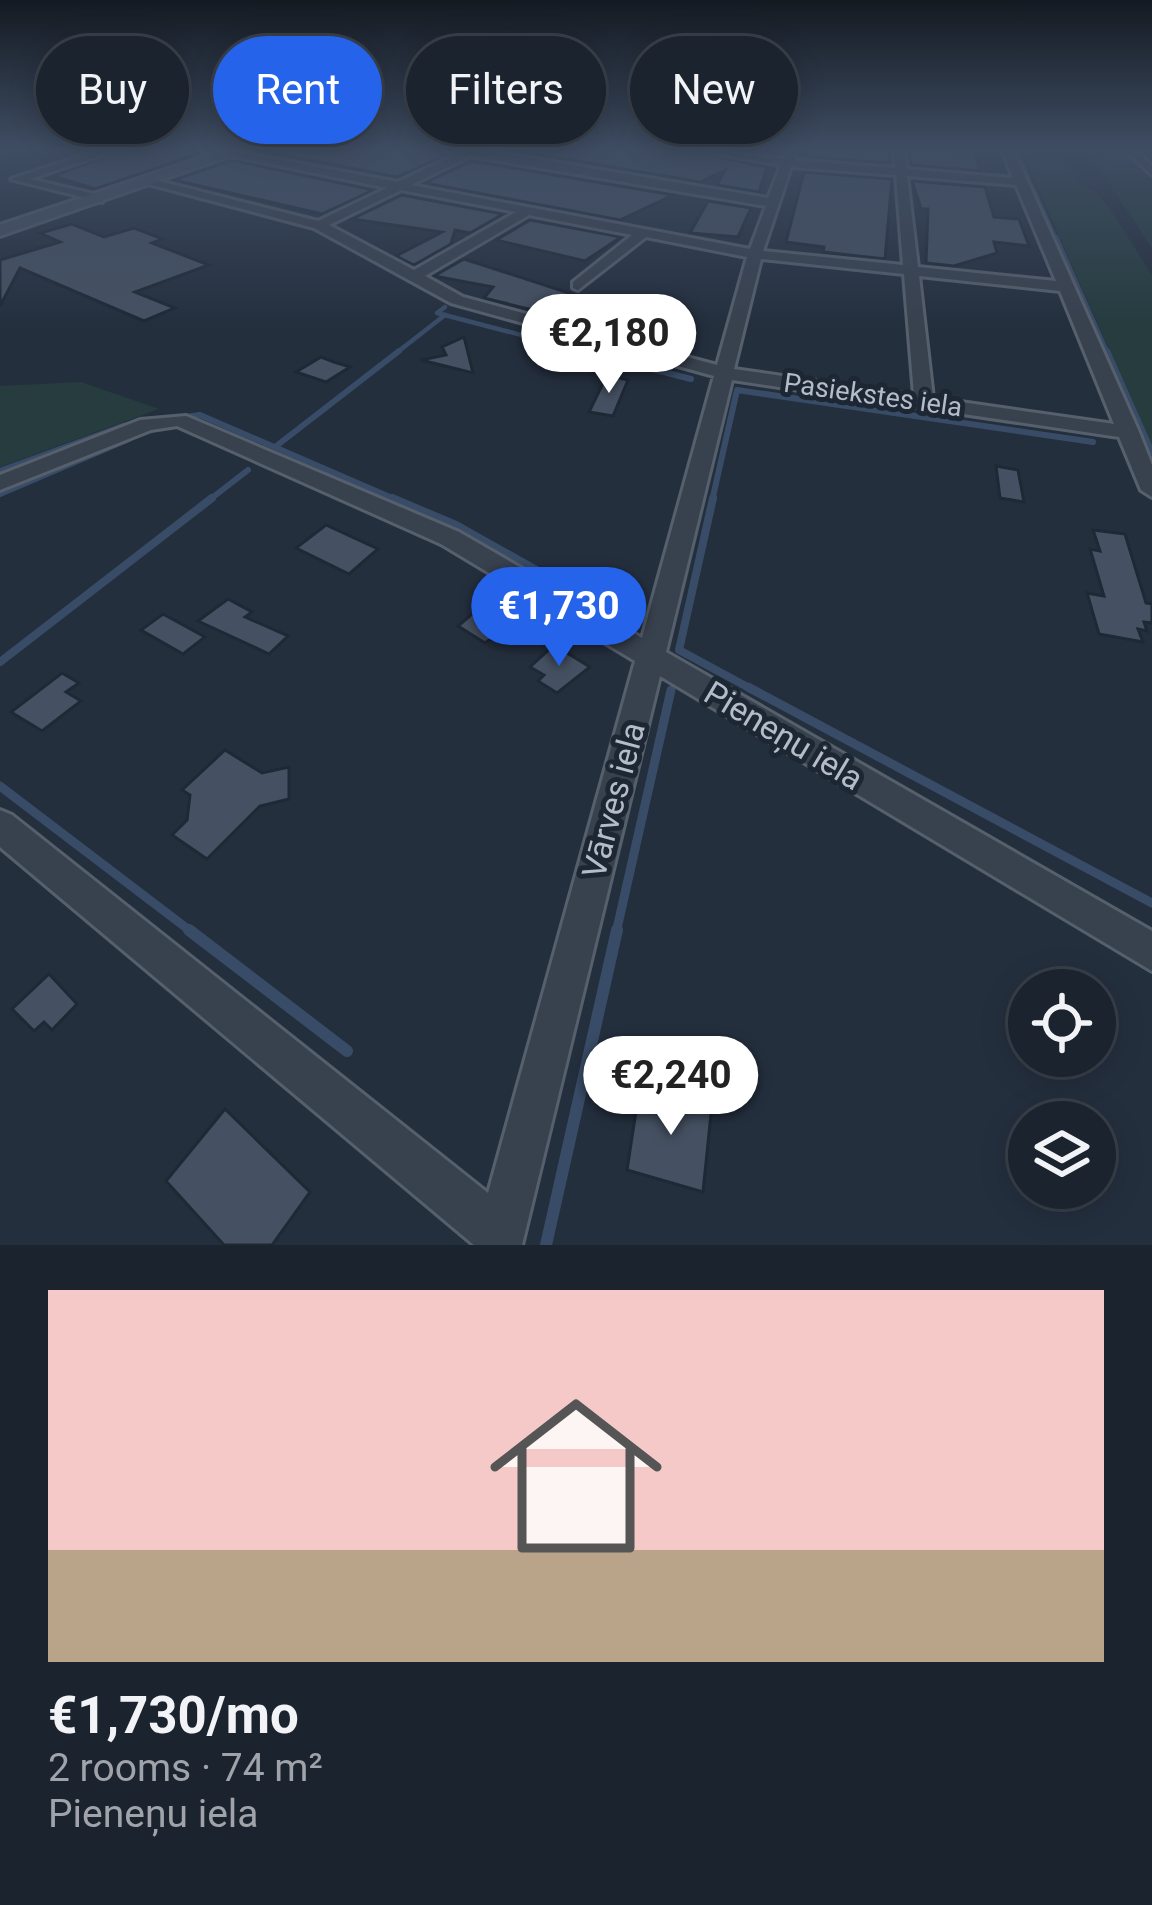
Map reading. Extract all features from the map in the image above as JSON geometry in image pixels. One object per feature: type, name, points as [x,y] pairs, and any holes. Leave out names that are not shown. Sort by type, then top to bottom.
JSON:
[{"type":"street","points":[[0,231],[73,207]]},
{"type":"street","name":"Pasiekstes iela","points":[[247,207],[319,225],[413,277],[488,310],[724,373],[1129,432]]},
{"type":"street","points":[[319,225],[356,207]]},
{"type":"street","points":[[506,207],[755,254],[1066,287]]},
{"type":"street","name":"Vārves iela","points":[[499,1240],[771,207]]},
{"type":"street","points":[[904,207],[924,402]]},
{"type":"street","points":[[1032,207],[1152,490]]},
{"type":"street","points":[[413,277],[527,211]]},
{"type":"street","points":[[578,285],[643,233]]},
{"type":"street","name":"Pieneņu iela","points":[[0,483],[147,424],[178,421],[450,538],[1152,952]]},
{"type":"street","points":[[0,826],[499,1240]]},
{"type":"green space","points":[[1046,207],[1108,207],[1152,275],[1152,448]]},
{"type":"green space","points":[[1125,207],[1152,207],[1152,248]]},
{"type":"green space","points":[[81,382],[159,409],[0,467],[0,386]]},
{"type":"building","points":[[292,207],[337,207],[322,214]]},
{"type":"building","points":[[377,207],[466,207],[503,214],[470,233],[455,230],[451,244],[414,265],[396,256],[442,232],[352,219]]},
{"type":"building","points":[[552,207],[647,207],[620,220]]},
{"type":"building","points":[[705,207],[751,208],[738,237],[690,233]]},
{"type":"building","points":[[795,207],[890,207],[885,259],[786,242]]},
{"type":"building","points":[[991,207],[994,217],[1019,219],[1029,246],[994,242],[997,253],[954,266],[926,263],[928,209],[921,209]]},
{"type":"building","points":[[530,220],[621,237],[585,261],[496,240]]},
{"type":"building","points":[[72,224],[104,237],[134,228],[163,239],[152,243],[209,265],[135,292],[175,308],[144,321],[20,268],[0,306],[0,260],[60,242],[40,233]]},
{"type":"building","points":[[464,259],[572,294],[657,312],[646,338],[484,298],[493,287],[434,276]]},
{"type":"building","points":[[464,337],[473,373],[421,360],[446,355],[442,347]]},
{"type":"building","points":[[321,357],[350,367],[326,382],[296,372]]},
{"type":"building","points":[[607,375],[628,380],[613,416],[589,412]]},
{"type":"building","points":[[996,466],[1018,470],[1024,502],[1000,498]]},
{"type":"building","points":[[326,525],[378,549],[349,574],[296,548]]},
{"type":"building","points":[[1093,530],[1125,534],[1146,603],[1152,604],[1152,623],[1144,622],[1147,631],[1138,629],[1143,642],[1099,634],[1087,593],[1104,596],[1090,549],[1100,551]]},
{"type":"building","points":[[228,599],[252,612],[245,617],[288,636],[269,654],[198,621]]},
{"type":"building","points":[[487,601],[519,620],[485,643],[458,626]]},
{"type":"building","points":[[163,614],[205,637],[183,654],[141,630]]},
{"type":"building","points":[[554,645],[590,667],[557,693],[538,681],[544,675],[530,667]]},
{"type":"building","points":[[62,673],[79,683],[66,692],[81,701],[42,731],[11,712]]},
{"type":"building","points":[[225,750],[262,773],[289,767],[289,799],[260,806],[207,859],[172,835],[187,820],[190,795],[182,790]]},
{"type":"building","points":[[49,974],[77,1004],[52,1030],[44,1022],[34,1031],[12,1009]]},
{"type":"building","points":[[640,1085],[712,1104],[703,1192],[627,1170]]},
{"type":"building","points":[[225,1109],[310,1192],[272,1245],[224,1245],[166,1181]]},
{"type":"waterway","points":[[1042,207],[1057,240]]},
{"type":"waterway","points":[[1056,237],[1108,354]]},
{"type":"waterway","points":[[445,307],[437,313],[445,315]]},
{"type":"waterway","points":[[395,354],[445,315]]},
{"type":"waterway","points":[[445,315],[594,354]]},
{"type":"waterway","points":[[275,447],[399,351]]},
{"type":"waterway","points":[[582,351],[691,379]]},
{"type":"waterway","points":[[1107,351],[1152,452]]},
{"type":"waterway","points":[[712,501],[737,390],[1093,442]]},
{"type":"waterway","points":[[0,471],[123,426],[200,415],[394,499]]},
{"type":"waterway","points":[[0,494],[129,439]]},
{"type":"waterway","points":[[208,501],[248,470]]},
{"type":"waterway","points":[[0,662],[212,498]]},
{"type":"waterway","points":[[713,498],[679,650],[753,690]]},
{"type":"waterway","points":[[394,499],[456,525],[615,614]]},
{"type":"waterway","points":[[394,499],[399,501]]},
{"type":"waterway","points":[[748,687],[1152,903]]},
{"type":"waterway","points":[[616,933],[671,690]]},
{"type":"waterway","points":[[0,786],[193,933]]},
{"type":"waterway","points":[[189,930],[347,1051]]},
{"type":"waterway","points":[[546,1245],[617,930]]}]
